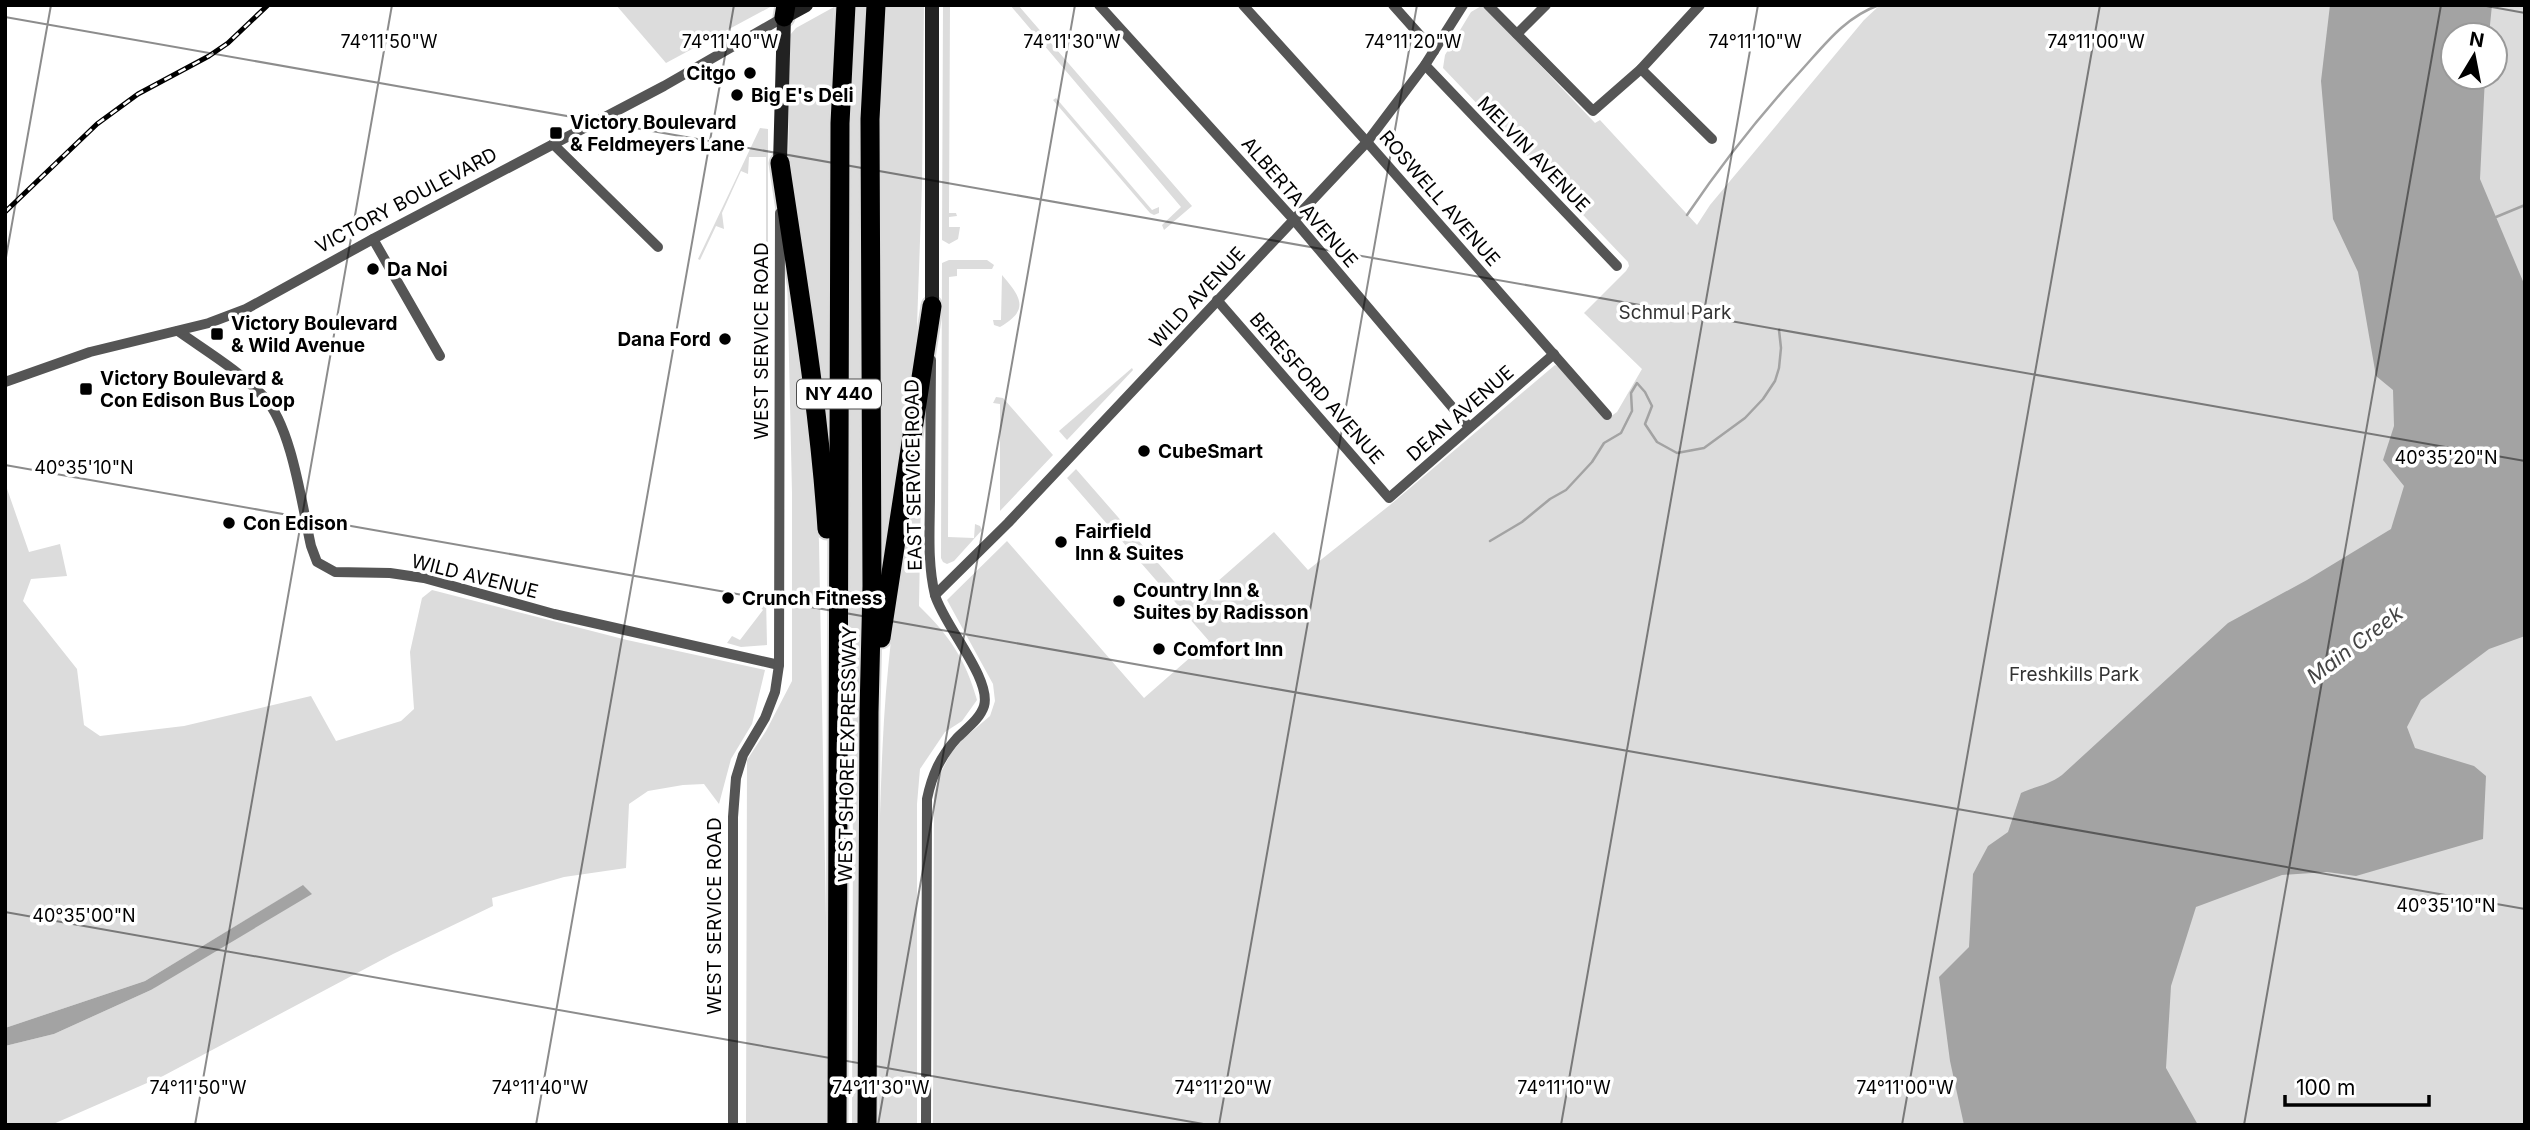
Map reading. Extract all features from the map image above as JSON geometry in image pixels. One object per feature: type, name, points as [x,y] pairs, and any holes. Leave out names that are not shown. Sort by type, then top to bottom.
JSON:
[{"type":"highway","name":"WEST SHORE EXPRESSWAY","points":[[837,1125],[840,137],[846,5]]},
{"type":"highway","name":"WEST SHORE EXPRESSWAY","points":[[867,1125],[872,586],[870,119],[876,5]]},
{"type":"highway","points":[[780,163],[821,441],[838,784]]},
{"type":"highway","points":[[869,712],[932,306]]},
{"type":"main road","name":"VICTORY BOULEVARD","points":[[785,11],[806,5]]},
{"type":"main road","name":"EAST SERVICE ROAD","points":[[932,5],[932,306]]},
{"type":"main road","name":"WEST SERVICE ROAD","points":[[780,163],[785,11]]},
{"type":"street","name":"ALBERTA AVENUE","points":[[1099,5],[1294,220],[1469,427]]},
{"type":"street","name":"ROSWELL AVENUE","points":[[1243,5],[1607,415]]},
{"type":"street","points":[[1393,5],[1434,51]]},
{"type":"street","name":"WILD AVENUE","points":[[936,595],[999,532],[1367,142],[1425,65],[1463,5]]},
{"type":"street","points":[[1488,5],[1593,111],[1642,69],[1700,5]]},
{"type":"street","points":[[1517,34],[1546,5]]},
{"type":"street","name":"VICTORY BOULEVARD","points":[[5,382],[90,352],[217,321],[246,309],[664,86],[785,11]]},
{"type":"street","name":"MELVIN AVENUE","points":[[1425,65],[1617,266]]},
{"type":"street","points":[[1642,69],[1712,139]]},
{"type":"street","points":[[553,144],[657,247]]},
{"type":"street","name":"WEST SERVICE ROAD","points":[[733,1125],[733,817],[736,778],[743,755],[765,718],[775,692],[779,669],[780,163]]},
{"type":"street","points":[[373,239],[440,356]]},
{"type":"street","name":"BERESFORD AVENUE","points":[[1217,300],[1389,498]]},
{"type":"street","name":"EAST SERVICE ROAD","points":[[926,1125],[927,799],[931,779],[940,760],[975,720],[984,705],[980,677],[942,612],[929,557],[932,306]]},
{"type":"street","name":"WILD AVENUE","points":[[178,331],[248,382],[266,399],[282,426],[310,546],[317,562],[326,569],[335,572],[390,573],[424,578],[554,614],[779,669]]},
{"type":"street","name":"DEAN AVENUE","points":[[1389,498],[1554,354]]},
{"type":"green space","points":[[616,5],[774,5],[666,63]]},
{"type":"green space","points":[[851,5],[870,5],[864,275],[860,1125],[852,1125],[853,831],[845,650],[846,276]]},
{"type":"green space","points":[[885,5],[924,5],[922,184],[916,354],[885,557],[882,557],[880,113]]},
{"type":"green space","points":[[943,5],[950,5],[949,213],[956,213],[957,216],[949,217],[949,227],[960,227],[958,239],[949,244],[942,240]]},
{"type":"green space","points":[[1010,5],[1018,5],[1192,206],[1164,230],[1162,225],[1181,207]]},
{"type":"green space","name":"Freshkills Park","points":[[1483,5],[1595,123],[1600,120],[1697,225],[1710,205],[1864,20],[1880,5],[2525,5],[2525,1125],[933,1125],[934,795],[939,776],[951,753],[990,716],[995,701],[993,684],[947,600],[1007,541],[1144,698],[1209,641],[1067,478],[1076,469],[1193,603],[1274,532],[1308,570],[1390,505],[1555,365],[1563,369],[1607,419],[1617,412],[1642,369],[1584,313],[1626,271],[1628,262],[1443,68],[1445,55],[1471,12]]},
{"type":"green space","points":[[834,7],[829,225],[829,419],[825,419],[788,163],[790,35],[796,28]]},
{"type":"green space","points":[[1056,98],[1152,210],[1159,207],[1159,213],[1150,213],[1053,100]]},
{"type":"green space","points":[[760,128],[768,129],[768,277],[758,275],[766,273],[766,157],[749,157],[748,174],[741,171],[722,213],[724,229],[716,226],[700,260],[698,259]]},
{"type":"green space","points":[[949,260],[987,260],[994,265],[992,269],[957,269],[957,276],[949,277],[948,537],[974,538],[975,524],[982,530],[954,561],[947,564],[941,558],[942,263]]},
{"type":"green space","points":[[787,270],[816,464],[826,918],[826,1125],[746,1125],[747,760],[766,731],[792,681],[792,493]]},
{"type":"green space","points":[[1002,275],[1018,297],[1019,309],[1016,315],[1000,327],[994,325],[993,320],[1001,320]]},
{"type":"green space","points":[[1132,368],[1133,370],[1067,440],[1059,431]]},
{"type":"green space","points":[[996,397],[1003,398],[1053,455],[1000,511],[1000,404],[993,403]]},
{"type":"green space","points":[[918,440],[922,440],[919,606],[939,627],[962,660],[977,700],[962,721],[945,732],[920,769],[917,804],[917,1125],[879,1125],[881,770],[894,615]]},
{"type":"green space","points":[[5,483],[29,552],[60,544],[67,576],[31,579],[23,601],[77,669],[84,725],[100,736],[184,726],[311,696],[336,741],[401,721],[414,709],[410,652],[422,598],[432,590],[627,640],[765,670],[752,724],[731,759],[719,804],[704,784],[648,791],[629,804],[626,868],[564,877],[492,898],[493,906],[393,954],[163,1076],[51,1125],[5,1125],[5,1046],[54,1034],[151,990],[302,886],[145,981],[5,1028]]},
{"type":"green space","points":[[766,597],[767,645],[741,647],[727,643],[732,636],[740,640],[763,610],[757,603]]},
{"type":"water","name":"Main Creek","points":[[2330,5],[2492,5],[2490,21],[2439,21],[2439,91],[2484,91],[2480,179],[2525,286],[2525,636],[2489,649],[2421,700],[2407,727],[2415,748],[2474,766],[2486,776],[2483,839],[2356,876],[2327,872],[2282,875],[2196,907],[2171,986],[2166,1068],[2198,1125],[1964,1125],[1950,1061],[1939,977],[1969,947],[1973,874],[1988,846],[2008,832],[2021,793],[2062,775],[2228,623],[2307,580],[2391,529],[2404,486],[2383,460],[2394,426],[2393,390],[2376,376],[2358,272],[2333,219],[2321,81]]},
{"type":"water","points":[[303,885],[312,894],[151,990],[54,1034],[5,1046],[5,1028],[145,981]]},
{"type":"waterway","points":[[1687,215],[1754,125],[1825,44],[1855,17],[1879,5]]},
{"type":"waterway","points":[[2496,217],[2525,205]]},
{"type":"waterway","points":[[1490,541],[1566,490],[1592,462],[1604,443],[1621,433],[1632,411],[1631,393],[1637,383],[1652,406],[1645,424],[1657,442],[1677,453],[1704,448],[1745,418],[1775,381],[1781,348],[1779,330]]},
{"type":"railway","points":[[5,212],[97,124],[138,94],[228,43],[268,5]]},
{"type":"place","name":"Citgo","points":[[750,73]]},
{"type":"place","name":"Big E's Deli","points":[[737,95]]},
{"type":"place","name":"Victory Boulevard & Feldmeyers Lane","points":[[556,133]]},
{"type":"place","name":"Da Noi","points":[[373,269]]},
{"type":"place","name":"Victory Boulevard & Wild Avenue","points":[[217,334]]},
{"type":"place","name":"Dana Ford","points":[[725,339]]},
{"type":"place","name":"Victory Boulevard & Con Edison Bus Loop","points":[[86,389]]},
{"type":"place","name":"CubeSmart","points":[[1144,451]]},
{"type":"place","name":"Con Edison","points":[[229,523]]},
{"type":"place","name":"Fairfield Inn & Suites","points":[[1061,542]]},
{"type":"place","name":"Crunch Fitness","points":[[728,598]]},
{"type":"place","name":"Country Inn & Suites by Radisson","points":[[1119,601]]},
{"type":"place","name":"Comfort Inn","points":[[1159,649]]},
{"type":"park label","name":"Schmul Park","points":[[1675,312]]}]
